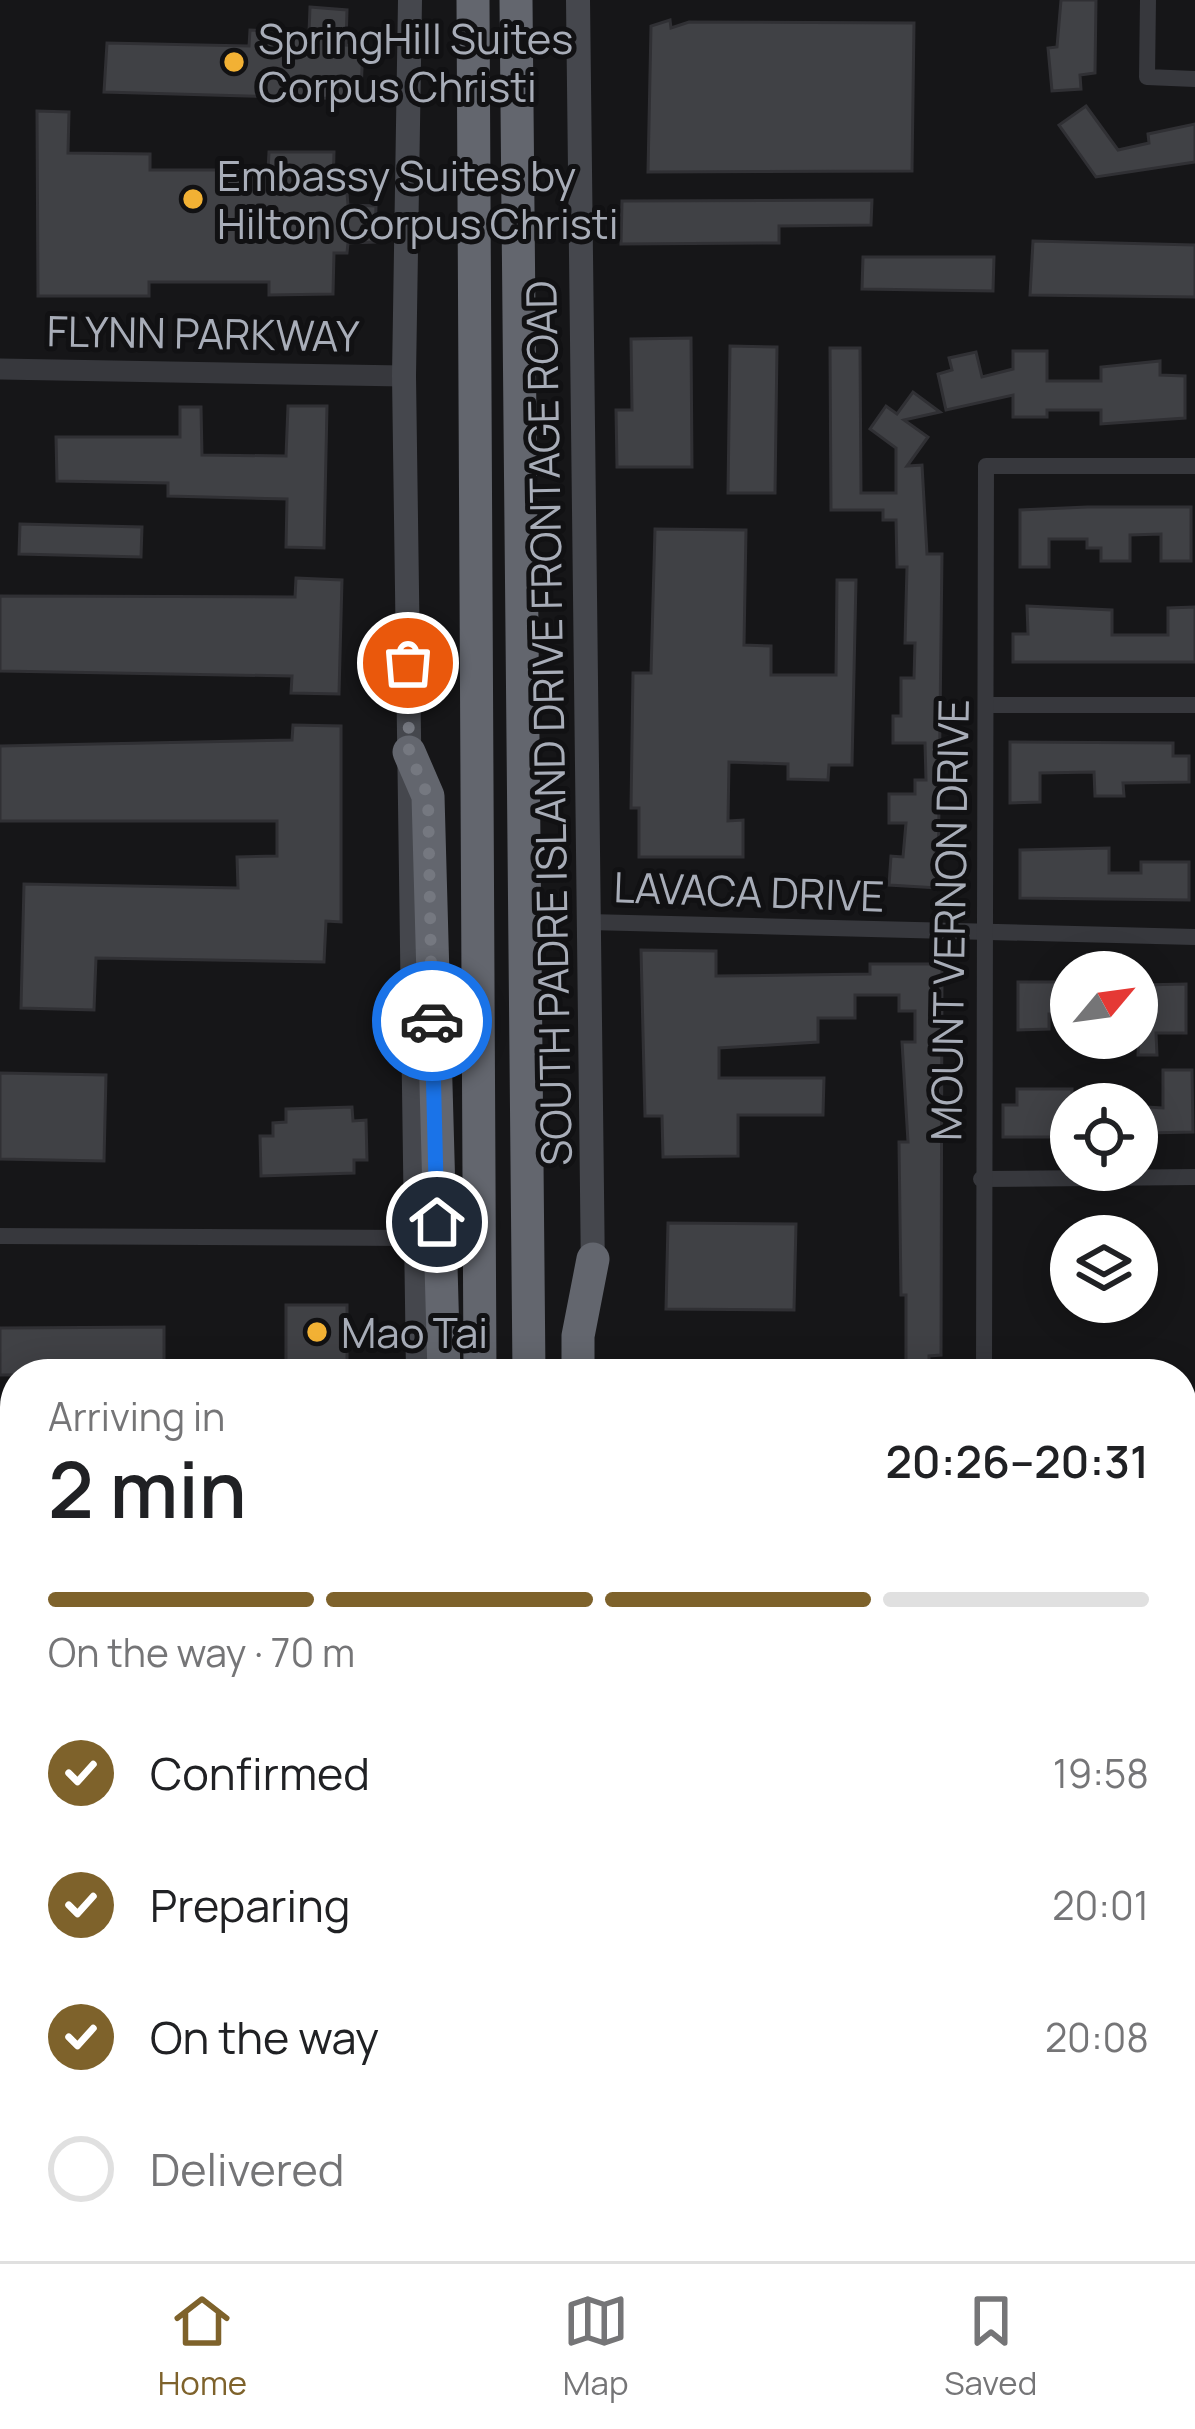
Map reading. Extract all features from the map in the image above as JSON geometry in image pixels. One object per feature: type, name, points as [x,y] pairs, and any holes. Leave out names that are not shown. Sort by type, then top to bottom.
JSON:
[{"type":"highway","points":[[473,0],[480,1359]]},
{"type":"highway","points":[[516,0],[530,1359]]},
{"type":"highway","points":[[409,752],[428,796],[444,1359]]},
{"type":"highway","points":[[578,1359],[593,1259]]},
{"type":"main road","points":[[410,0],[404,376],[418,1359]]},
{"type":"main road","name":"SOUTH PADRE ISLAND DRIVE FRONTAGE ROAD","points":[[578,0],[594,1359]]},
{"type":"street","points":[[1148,0],[1147,77],[1195,79]]},
{"type":"street","name":"FLYNN PARKWAY","points":[[0,369],[404,376]]},
{"type":"street","name":"MOUNT VERNON DRIVE","points":[[984,1359],[986,466],[1195,466]]},
{"type":"street","points":[[989,705],[1195,705]]},
{"type":"street","name":"LAVACA DRIVE","points":[[588,922],[1195,938]]},
{"type":"street","points":[[981,1179],[1195,1177]]},
{"type":"street","points":[[0,1236],[415,1238]]},
{"type":"building","points":[[1061,0],[1096,0],[1095,73],[1080,75],[1081,89],[1052,91],[1048,48],[1057,47]]},
{"type":"building","name":"SpringHill Suites Corpus Christi","points":[[310,7],[347,10],[346,45],[363,46],[361,92],[353,92],[353,99],[104,92],[107,43],[249,46],[250,30],[309,32]]},
{"type":"building","points":[[670,20],[671,28],[689,22],[914,23],[912,171],[648,172],[651,26]]},
{"type":"building","points":[[1086,106],[1118,150],[1149,143],[1148,134],[1195,124],[1195,162],[1096,177],[1059,125]]},
{"type":"building","name":"Embassy Suites by Hilton Corpus Christi","points":[[37,111],[69,112],[68,153],[150,154],[150,170],[268,170],[269,152],[334,152],[333,193],[347,193],[348,205],[376,206],[375,242],[348,243],[347,253],[334,253],[333,294],[269,295],[269,282],[149,282],[149,296],[38,296]]},
{"type":"building","points":[[872,200],[871,225],[779,226],[779,243],[621,244],[622,201]]},
{"type":"building","points":[[1033,241],[1195,245],[1195,297],[1030,295]]},
{"type":"building","points":[[863,257],[994,257],[993,291],[862,289]]},
{"type":"building","points":[[691,338],[692,467],[617,467],[616,410],[632,410],[631,339]]},
{"type":"building","points":[[730,346],[777,347],[775,493],[728,493]]},
{"type":"building","points":[[830,348],[860,348],[861,493],[896,493],[896,448],[870,429],[886,406],[897,414],[913,392],[940,412],[904,420],[928,437],[907,466],[922,465],[927,554],[942,554],[938,888],[889,885],[891,856],[903,857],[906,823],[889,823],[889,794],[915,794],[915,780],[926,780],[925,743],[893,743],[893,716],[901,716],[901,678],[914,678],[915,643],[905,643],[907,567],[897,567],[896,520],[883,520],[883,510],[831,510]]},
{"type":"building","points":[[1013,351],[1047,351],[1047,381],[1101,381],[1101,367],[1160,361],[1160,375],[1185,376],[1185,418],[1101,424],[1101,410],[1047,410],[1047,417],[1013,417],[1013,395],[946,410],[938,374],[952,370],[949,358],[976,352],[982,377],[1013,369]]},
{"type":"building","points":[[288,406],[327,406],[324,548],[286,547],[287,499],[168,496],[168,483],[57,481],[56,437],[180,437],[180,407],[201,407],[202,455],[286,456]]},
{"type":"building","points":[[1191,507],[1191,561],[1161,561],[1161,534],[1130,535],[1130,561],[1101,561],[1101,548],[1087,548],[1087,539],[1049,539],[1049,567],[1020,567],[1020,510]]},
{"type":"building","points":[[20,524],[142,527],[141,557],[19,554]]},
{"type":"building","points":[[655,529],[746,530],[744,645],[771,646],[771,675],[836,675],[837,580],[856,580],[852,765],[829,765],[828,780],[788,779],[788,764],[729,762],[728,821],[743,820],[743,857],[639,857],[639,808],[631,808],[633,673],[651,673]]},
{"type":"building","points":[[296,578],[342,580],[339,694],[291,693],[292,676],[0,671],[0,596],[295,597]]},
{"type":"building","points":[[1027,606],[1112,610],[1112,635],[1168,635],[1168,608],[1195,607],[1195,662],[1013,662],[1013,634],[1028,634]]},
{"type":"building","points":[[293,725],[341,726],[341,922],[326,921],[324,962],[96,958],[94,1010],[21,1008],[24,884],[238,888],[237,857],[277,856],[277,821],[0,821],[0,746],[292,740]]},
{"type":"building","points":[[1010,742],[1173,743],[1173,756],[1189,756],[1189,782],[1123,783],[1124,796],[1095,796],[1094,772],[1040,773],[1040,802],[1010,803]]},
{"type":"building","points":[[1109,848],[1109,873],[1141,873],[1141,862],[1189,862],[1189,900],[1020,898],[1020,850]]},
{"type":"building","points":[[641,950],[716,951],[716,976],[870,974],[870,964],[942,964],[941,1355],[906,1359],[899,1142],[908,1142],[902,1042],[915,1042],[915,1011],[899,1011],[899,995],[855,995],[855,1018],[818,1018],[818,1042],[719,1048],[719,1078],[824,1078],[823,1115],[738,1115],[738,1156],[663,1157],[662,1116],[645,1116]]},
{"type":"building","points":[[1018,982],[1050,982],[1049,1029],[1018,1030]]},
{"type":"building","points":[[1186,984],[1186,1033],[1158,1033],[1158,985]]},
{"type":"building","points":[[1163,1070],[1192,1070],[1193,1132],[1158,1133],[1158,1108],[1163,1108]]},
{"type":"building","points":[[0,1073],[106,1075],[104,1161],[0,1159]]},
{"type":"building","points":[[1017,1089],[1050,1089],[1050,1137],[1003,1137],[1003,1105],[1017,1105]]},
{"type":"building","points":[[352,1107],[353,1121],[366,1120],[367,1160],[354,1160],[354,1173],[261,1176],[260,1136],[273,1136],[273,1123],[286,1122],[286,1109]]},
{"type":"building","points":[[668,1223],[796,1224],[794,1310],[666,1309]]},
{"type":"building","name":"Mao Tai","points":[[286,1305],[347,1305],[347,1359],[286,1359]]},
{"type":"building","points":[[164,1327],[164,1359],[0,1359],[0,1328]]},
{"type":"way so far","points":[[408,663],[409,752],[428,796],[432,1021]]},
{"type":"place","name":"SpringHill Suites Corpus Christi","points":[[234,62]]},
{"type":"place","name":"Embassy Suites by Hilton Corpus Christi","points":[[193,199]]},
{"type":"place","name":"Mao Tai","points":[[317,1332]]},
{"type":"route","points":[[432,1021],[437,1222]]}]
